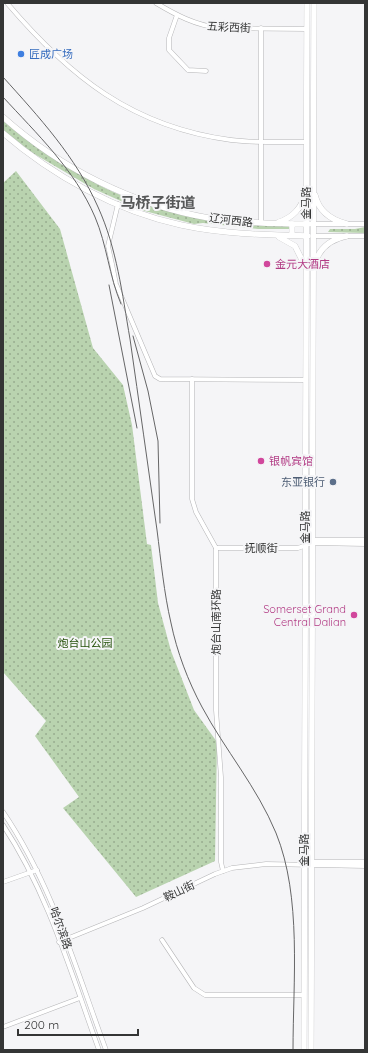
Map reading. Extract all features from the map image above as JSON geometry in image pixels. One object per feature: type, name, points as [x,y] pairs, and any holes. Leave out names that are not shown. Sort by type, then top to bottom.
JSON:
[{"type":"main road","name":"金马路","points":[[304,1050],[307,3]]},
{"type":"main road","name":"金马路","points":[[311,1050],[314,3]]},
{"type":"main road","name":"辽河西路","points":[[3,117],[31,139],[66,163],[94,180],[122,193],[183,212],[208,218],[261,224],[313,224]]},
{"type":"main road","name":"辽河西路","points":[[3,134],[60,174],[118,204],[180,224],[241,234],[313,236]]},
{"type":"main road","points":[[272,224],[282,221],[295,212],[300,206],[306,188]]},
{"type":"main road","points":[[313,188],[315,198],[324,212],[334,220],[347,224]]},
{"type":"main road","points":[[292,224],[292,236]]},
{"type":"main road","points":[[273,235],[281,237],[294,246],[302,256],[306,271]]},
{"type":"main road","points":[[313,271],[315,261],[324,246],[332,241],[347,236]]},
{"type":"street","name":"五彩西街","points":[[156,3],[164,5],[177,15],[205,27],[307,29]]},
{"type":"street","points":[[5,4],[70,69],[94,88],[125,107],[175,128],[203,135],[230,140],[306,142]]},
{"type":"street","points":[[177,15],[169,38],[169,50],[188,70],[206,71]]},
{"type":"street","points":[[261,28],[261,224]]},
{"type":"street","points":[[118,204],[108,246],[116,284],[155,376],[160,379],[306,380]]},
{"type":"street","name":"辽河西路","points":[[313,224],[365,224]]},
{"type":"street","name":"辽河西路","points":[[313,236],[365,236]]},
{"type":"street","name":"炮台山南环路","points":[[192,379],[192,498],[196,512],[216,548],[216,710],[221,756],[221,862],[223,871]]},
{"type":"street","name":"抚顺街","points":[[216,548],[298,548],[312,541],[365,540]]},
{"type":"street","name":"抚顺街","points":[[312,541],[365,544]]},
{"type":"street","name":"哈尔滨路","points":[[3,812],[37,870],[53,905],[106,1050]]},
{"type":"street","name":"哈尔滨路","points":[[3,825],[30,872],[49,913],[99,1050]]},
{"type":"street","name":"鞍山街","points":[[60,942],[143,908],[223,871],[251,865],[365,862]]},
{"type":"street","name":"鞍山街","points":[[312,864],[365,866]]},
{"type":"street","points":[[3,882],[37,870]]},
{"type":"street","points":[[162,940],[194,988],[199,993],[205,995],[304,995]]},
{"type":"street","points":[[3,1027],[80,998]]},
{"type":"green space","points":[[3,121],[61,163],[97,184],[143,204],[191,216],[240,223],[289,226],[290,229],[258,229],[203,223],[194,224],[141,210],[94,189],[31,152],[3,130]]},
{"type":"green space","name":"炮台山公园","points":[[16,171],[60,229],[93,348],[123,385],[132,425],[147,544],[151,545],[158,603],[171,651],[194,710],[217,742],[215,861],[136,897],[63,808],[79,797],[35,736],[46,721],[3,672],[3,183]]},
{"type":"green space","points":[[365,227],[365,233],[328,232],[330,229],[355,229]]},
{"type":"railway","points":[[3,77],[68,154],[98,207],[110,239],[118,272],[130,339],[165,589],[176,645],[197,697],[211,723],[260,800],[268,816],[276,833],[290,884],[294,940],[293,1050]]},
{"type":"railway","points":[[3,97],[54,153],[66,168],[87,200],[99,228],[121,304]]},
{"type":"railway","points":[[109,285],[137,428]]},
{"type":"railway","points":[[133,336],[148,391],[158,441],[160,523]]},
{"type":"place","name":"匠成广场","points":[[21,54]]},
{"type":"place","name":"金元大酒店","points":[[267,264]]},
{"type":"place","name":"银帆宾馆","points":[[261,461]]},
{"type":"place","name":"东亚银行","points":[[333,482]]},
{"type":"place","name":"Somerset Grand Central Dalian","points":[[354,615]]},
{"type":"district","name":"马桥子街道","points":[[158,203]]}]
